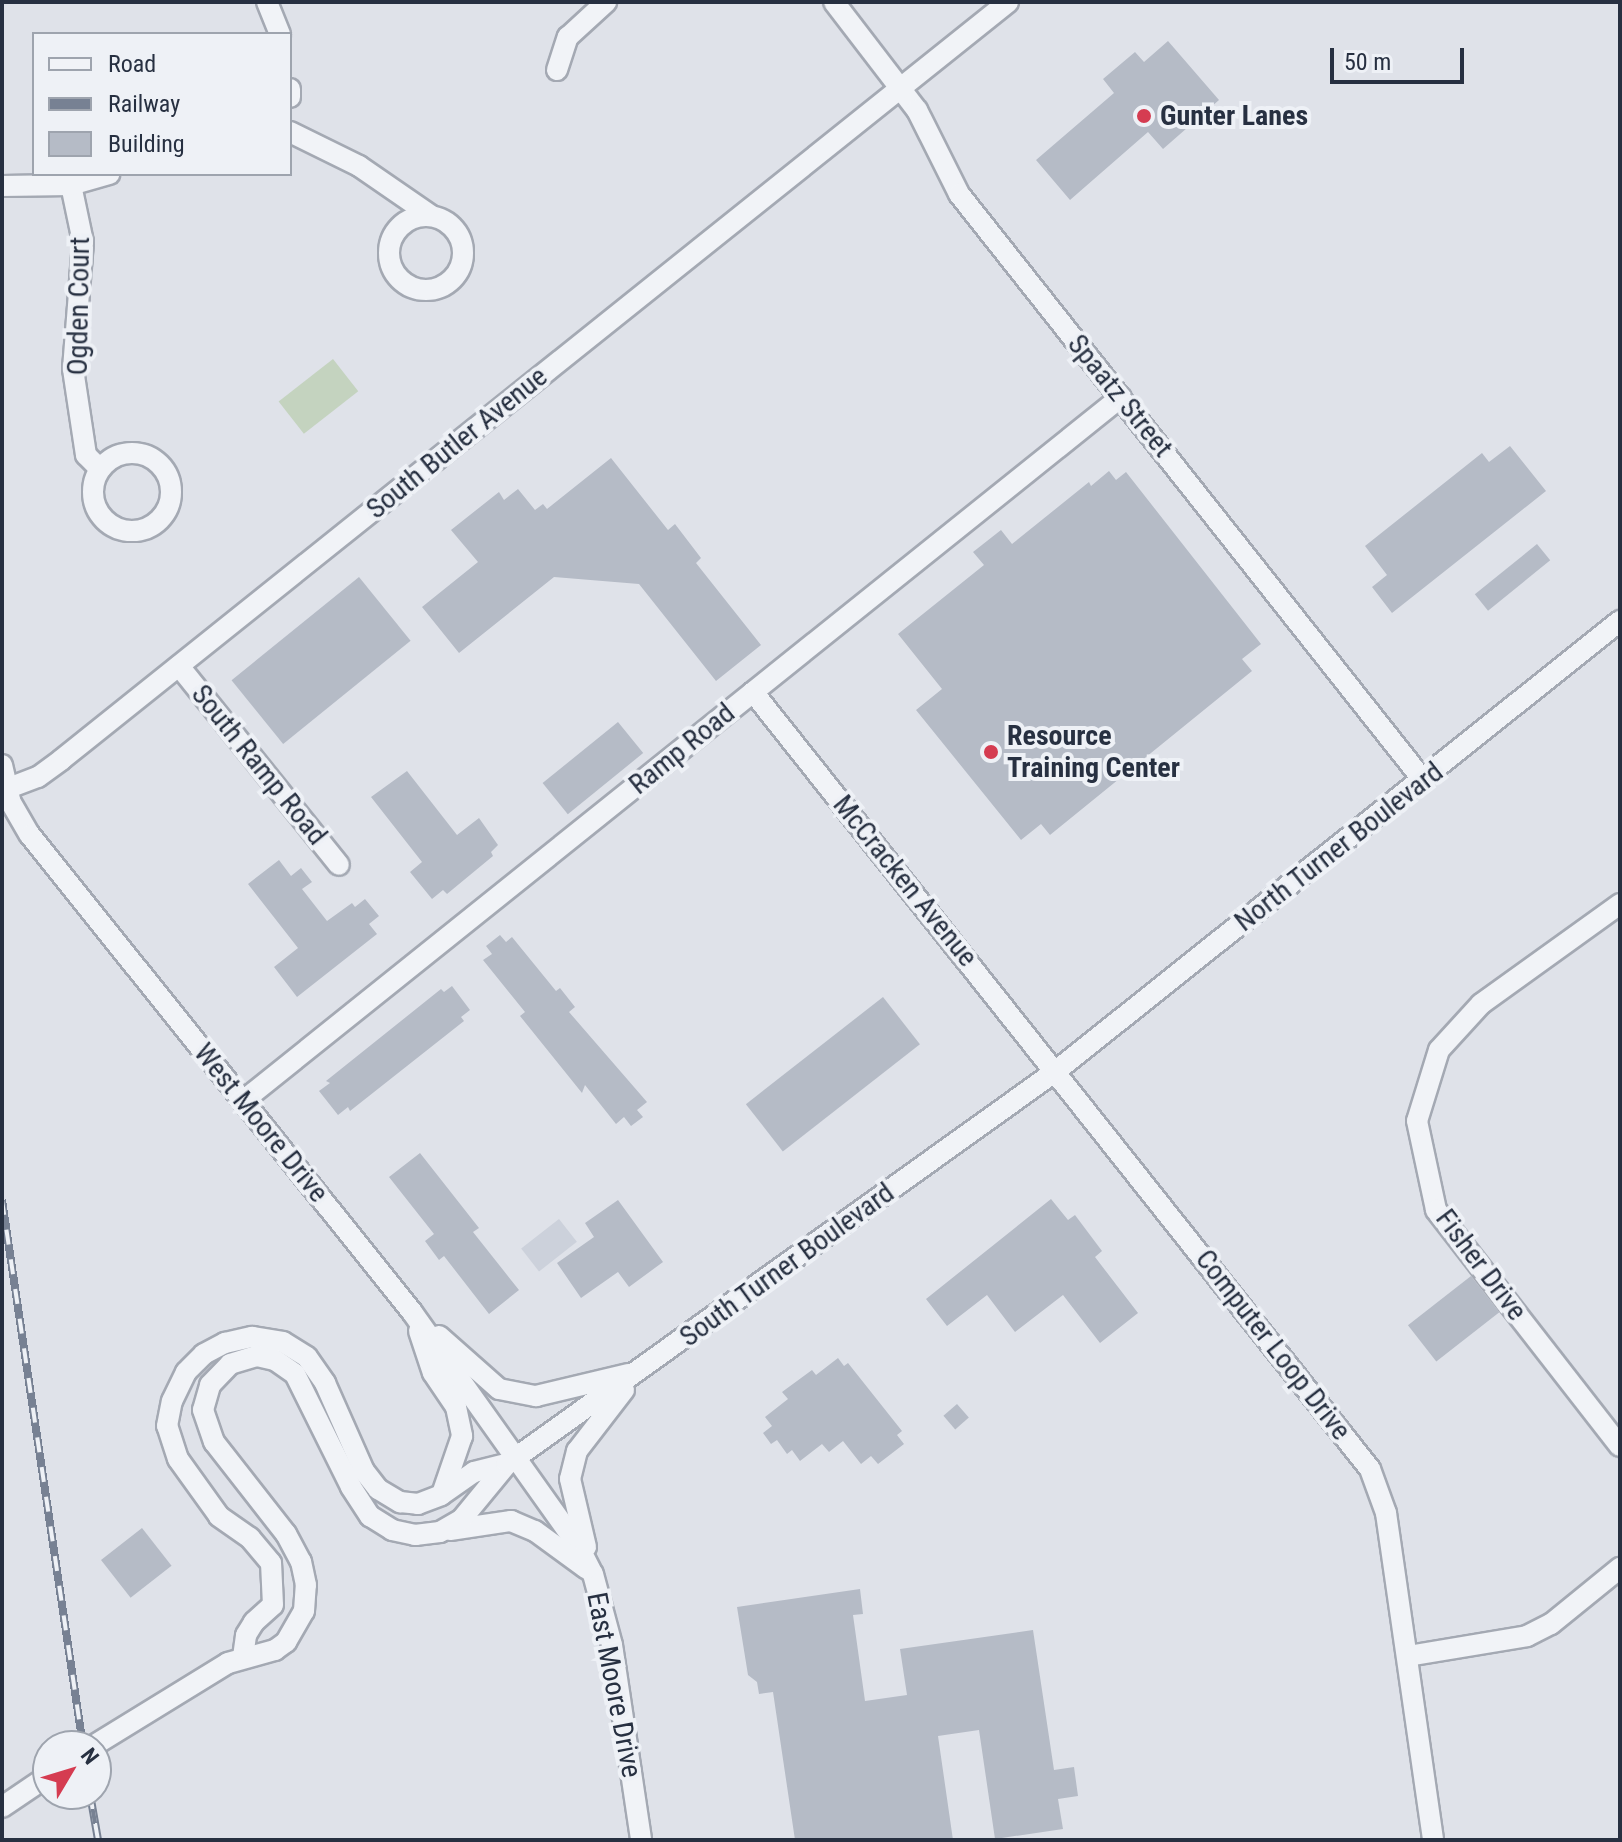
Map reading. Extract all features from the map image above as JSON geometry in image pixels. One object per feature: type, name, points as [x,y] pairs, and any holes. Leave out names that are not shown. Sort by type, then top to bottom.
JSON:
[{"type":"street","points":[[267,2],[279,32]]},
{"type":"street","points":[[557,70],[568,37],[606,2]]},
{"type":"street","name":"Spaatz Street","points":[[834,2],[902,87],[959,194],[1423,780]]},
{"type":"street","name":"South Butler Avenue","points":[[6,789],[26,783],[49,769],[1008,2]]},
{"type":"street","points":[[292,133],[359,166],[430,215]]},
{"type":"street","points":[[2,186],[71,185],[102,176]]},
{"type":"street","name":"Ogden Court","points":[[71,185],[83,237],[73,369],[86,455],[100,469]]},
{"type":"street","name":"Ramp Road","points":[[243,1101],[1121,397]]},
{"type":"street","name":"North Turner Boulevard","points":[[1056,1071],[1620,621]]},
{"type":"street","name":"South Ramp Road","points":[[179,666],[339,865]]},
{"type":"street","name":"McCracken Avenue","points":[[753,692],[1056,1071]]},
{"type":"street","name":"West Moore Drive","points":[[2,765],[6,789],[30,835],[412,1312],[512,1461]]},
{"type":"street","name":"Fisher Drive","points":[[1620,904],[1481,1004],[1439,1050],[1417,1121],[1436,1210],[1620,1446]]},
{"type":"street","name":"South Turner Boulevard","points":[[512,1461],[1056,1071]]},
{"type":"street","name":"Computer Loop Drive","points":[[1056,1071],[1370,1469],[1386,1513],[1433,1840]]},
{"type":"street","points":[[412,1312],[499,1389],[536,1396],[639,1371]]},
{"type":"street","points":[[412,1312],[433,1373],[456,1407],[462,1436],[441,1495]]},
{"type":"street","points":[[243,1657],[246,1635],[254,1622],[273,1605],[271,1563],[250,1538],[219,1516],[178,1459],[167,1426],[172,1401],[186,1372],[204,1354],[225,1343],[252,1337],[283,1342],[307,1357],[325,1383],[364,1471],[378,1489],[400,1502],[418,1504],[441,1495],[474,1472],[512,1461]]},
{"type":"street","points":[[112,1735],[243,1657],[260,1657],[286,1642],[304,1611],[306,1585],[301,1562],[286,1534],[214,1442],[203,1410],[210,1385],[230,1364],[257,1356],[275,1360],[295,1374],[351,1487],[370,1516],[392,1530],[415,1535],[511,1521],[535,1531],[593,1574]]},
{"type":"street","points":[[593,1574],[570,1479],[577,1451],[639,1371]]},
{"type":"street","points":[[440,1532],[461,1520],[512,1461]]},
{"type":"street","name":"East Moore Drive","points":[[512,1461],[579,1547],[593,1574],[612,1645],[641,1840]]},
{"type":"street","points":[[1408,1656],[1527,1636],[1551,1624],[1620,1568]]},
{"type":"street","points":[[2,1807],[32,1787]]},
{"type":"shaded area","points":[[559,1219],[577,1242],[539,1271],[521,1249]]},
{"type":"green space","points":[[333,359],[358,391],[304,434],[279,401]]},
{"type":"building","name":"Gunter Lanes","points":[[1168,41],[1219,100],[1163,149],[1148,132],[1070,200],[1036,160],[1114,93],[1103,79],[1135,52],[1144,62]]},
{"type":"building","points":[[1510,446],[1546,491],[1392,613],[1372,587],[1387,575],[1365,546],[1482,453],[1489,462]]},
{"type":"building","points":[[611,458],[668,530],[675,524],[701,558],[696,563],[761,645],[716,681],[639,584],[554,577],[459,653],[422,607],[478,562],[451,530],[499,492],[504,500],[518,489],[535,510],[543,504],[547,509]]},
{"type":"building","points":[[1109,471],[1116,480],[1126,472],[1261,644],[1242,659],[1252,671],[1050,835],[1041,824],[1021,840],[916,710],[942,689],[898,634],[984,565],[973,552],[1001,530],[1012,544],[1089,482],[1091,486]]},
{"type":"building","points":[[1537,544],[1550,560],[1488,611],[1475,594]]},
{"type":"building","points":[[359,577],[411,641],[283,744],[232,680]]},
{"type":"building","points":[[618,722],[643,753],[568,814],[543,783]]},
{"type":"building","points":[[407,771],[457,835],[479,818],[498,845],[491,852],[493,856],[447,894],[443,890],[432,899],[410,872],[422,862],[371,797]]},
{"type":"building","points":[[279,860],[291,876],[301,868],[312,882],[302,889],[327,921],[352,903],[355,907],[365,899],[379,916],[369,924],[377,934],[297,997],[274,967],[298,948],[248,884]]},
{"type":"building","points":[[500,935],[506,942],[512,937],[556,991],[560,988],[575,1007],[569,1012],[647,1102],[637,1110],[643,1117],[631,1126],[624,1117],[616,1124],[585,1085],[582,1093],[520,1016],[525,1012],[483,960],[492,954],[486,946]]},
{"type":"building","points":[[452,986],[470,1010],[461,1017],[464,1021],[350,1111],[348,1107],[338,1115],[319,1091],[330,1083],[326,1081],[441,989],[444,992]]},
{"type":"building","points":[[883,997],[920,1044],[783,1151],[746,1104]]},
{"type":"building","points":[[420,1153],[479,1228],[473,1232],[519,1290],[489,1314],[444,1256],[439,1260],[425,1241],[434,1234],[389,1177]]},
{"type":"building","points":[[1051,1199],[1068,1220],[1075,1215],[1102,1251],[1095,1257],[1138,1313],[1100,1343],[1063,1295],[1015,1332],[987,1295],[947,1326],[926,1299]]},
{"type":"building","points":[[618,1200],[663,1262],[629,1287],[618,1272],[581,1298],[557,1263],[594,1237],[585,1223]]},
{"type":"building","points":[[1471,1276],[1499,1312],[1436,1362],[1408,1325]]},
{"type":"building","points":[[838,1358],[844,1366],[848,1363],[902,1431],[897,1435],[904,1444],[878,1464],[871,1456],[861,1464],[843,1441],[829,1452],[822,1444],[800,1461],[792,1450],[787,1454],[777,1440],[771,1444],[763,1433],[772,1426],[765,1417],[788,1399],[782,1392],[812,1370],[816,1375]]},
{"type":"building","points":[[957,1404],[969,1418],[955,1429],[943,1416]]},
{"type":"building","points":[[142,1528],[172,1566],[131,1598],[101,1560]]},
{"type":"building","points":[[860,1589],[863,1614],[853,1615],[865,1701],[907,1695],[900,1649],[1033,1630],[1054,1770],[1074,1767],[1078,1796],[1058,1799],[1063,1829],[995,1839],[979,1730],[938,1736],[953,1840],[795,1840],[773,1692],[759,1694],[757,1682],[748,1675],[737,1607]]},
{"type":"railway","points":[[2,1200],[81,1730]]},
{"type":"railway","points":[[93,1810],[98,1840]]},
{"type":"place","name":"Gunter Lanes","points":[[1144,116]]},
{"type":"place","name":"Resource Training Center","points":[[991,752]]}]
